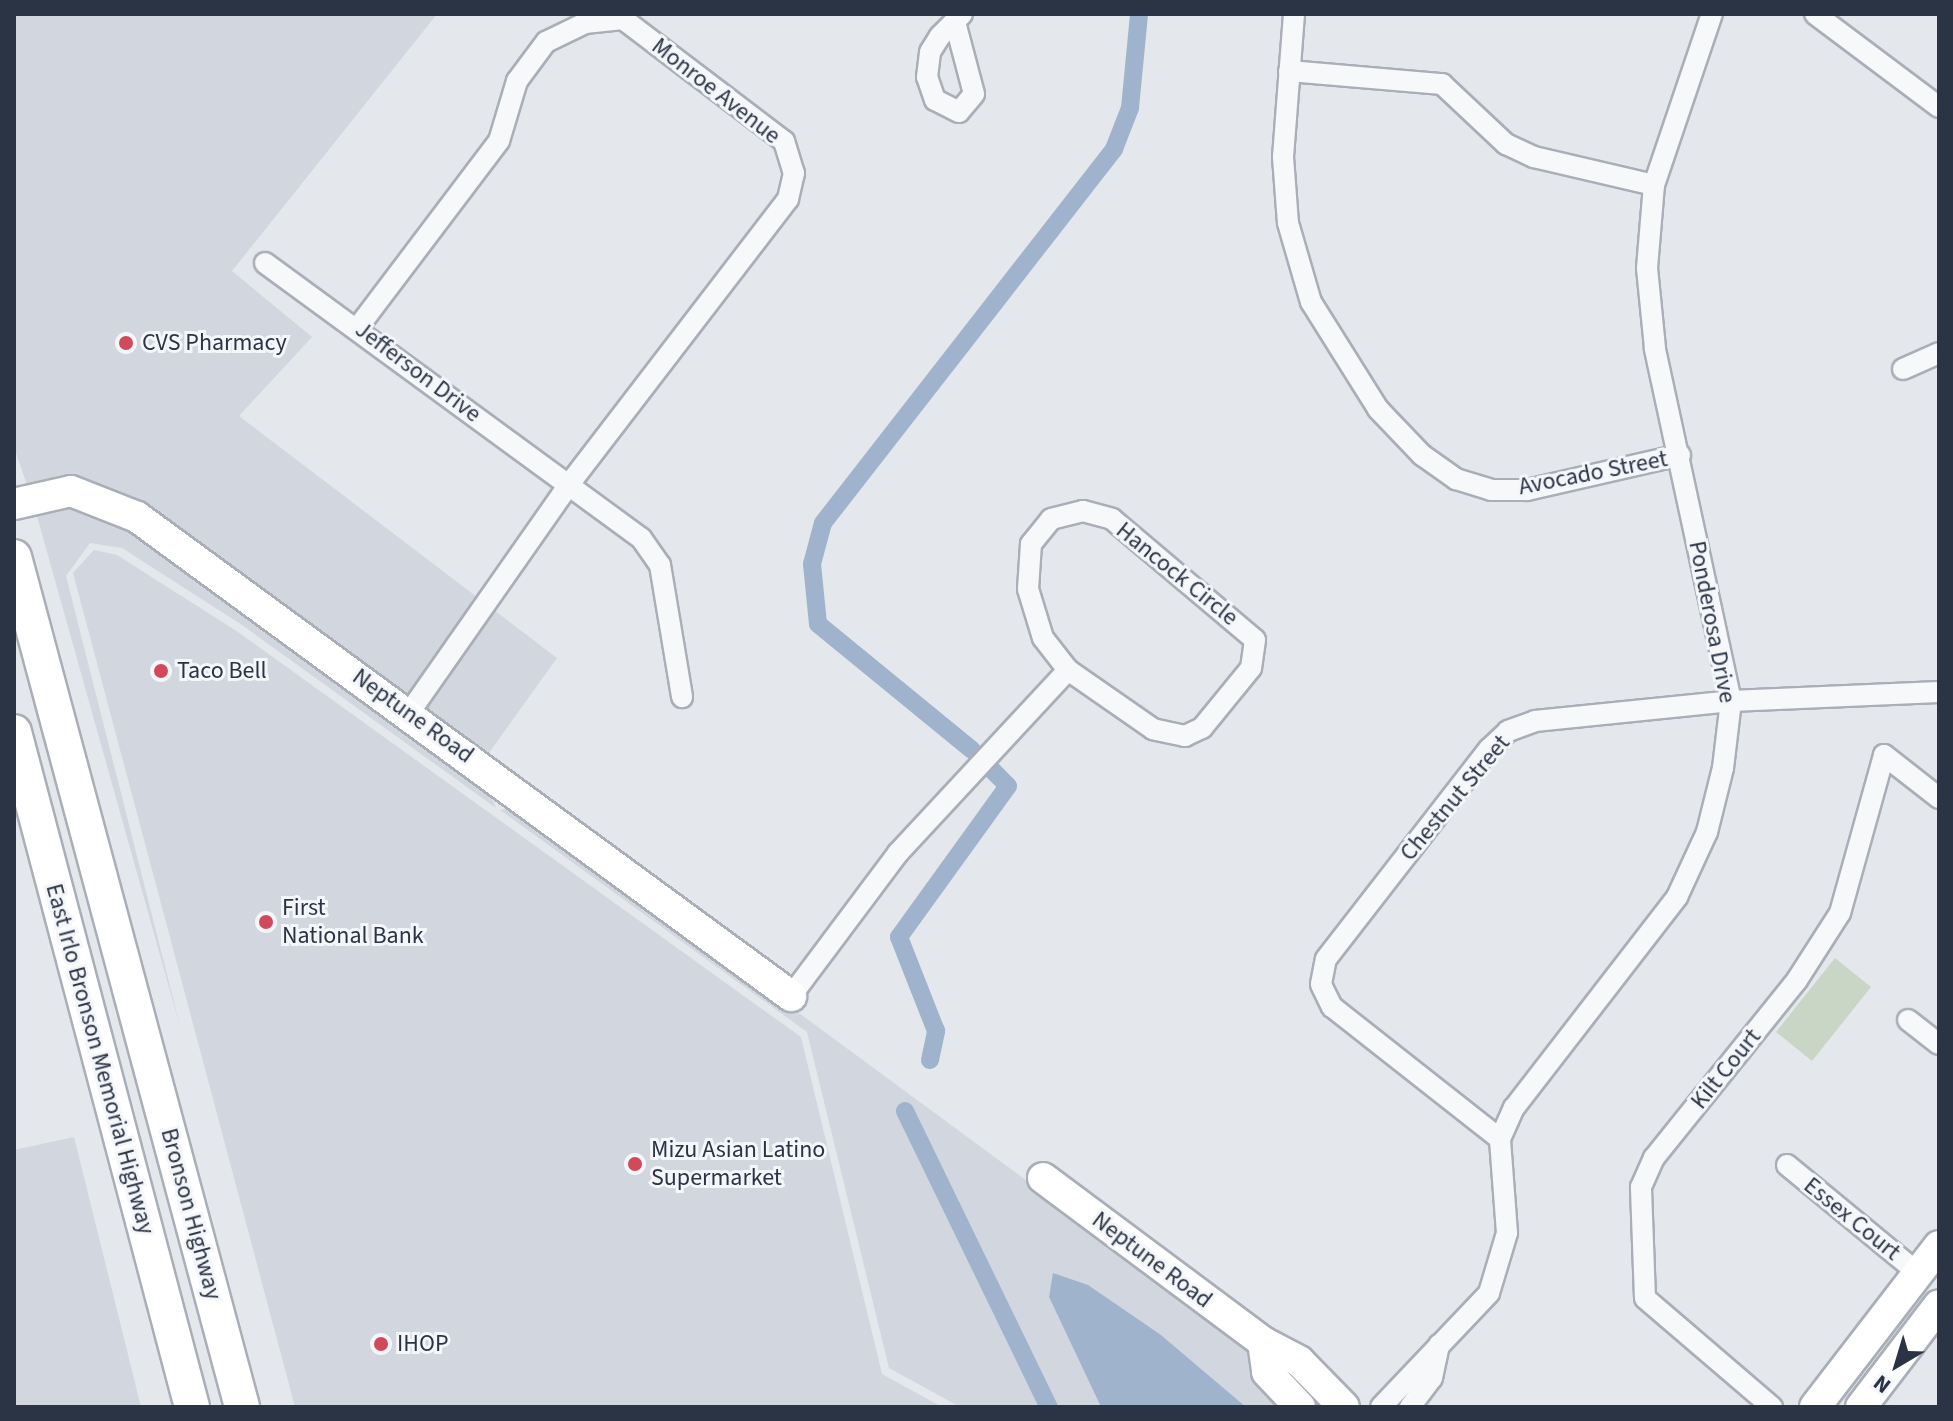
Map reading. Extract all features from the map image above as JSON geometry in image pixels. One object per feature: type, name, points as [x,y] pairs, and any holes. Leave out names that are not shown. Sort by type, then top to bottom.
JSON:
[{"type":"highway","name":"East Irlo Bronson Memorial Highway","points":[[14,557],[140,1022]]},
{"type":"highway","name":"East Irlo Bronson Memorial Highway","points":[[14,732],[189,1396]]},
{"type":"highway","name":"Bronson Highway","points":[[140,1022],[242,1407]]},
{"type":"highway","points":[[116,1121],[137,1146],[167,1248],[207,1275]]},
{"type":"highway","points":[[160,1284],[196,1304],[230,1359]]},
{"type":"main road","name":"Neptune Road","points":[[14,504],[71,491],[137,517],[409,713],[791,996]]},
{"type":"main road","name":"Neptune Road","points":[[1043,1178],[1263,1342],[1299,1361],[1344,1407]]},
{"type":"main road","points":[[1815,1407],[1939,1246]]},
{"type":"main road","points":[[1861,1407],[1939,1305]]},
{"type":"main road","points":[[1263,1342],[1267,1372],[1300,1407]]},
{"type":"street","name":"Avocado Street","points":[[1294,14],[1289,71],[1288,223],[1311,302],[1342,361],[1422,455],[1456,479],[1527,490],[1680,455]]},
{"type":"street","name":"Ponderosa Drive","points":[[1500,1139],[1514,1108],[1677,897],[1707,832],[1731,701],[1655,348],[1647,268],[1654,185],[1712,14]]},
{"type":"street","points":[[1815,14],[1939,107]]},
{"type":"street","name":"Monroe Avenue","points":[[359,326],[499,141],[517,81],[546,42],[585,23],[623,19],[784,141],[794,173],[788,199],[568,486],[409,713]]},
{"type":"street","points":[[1289,71],[1442,84],[1506,144],[1534,157],[1654,185]]},
{"type":"street","name":"Jefferson Drive","points":[[265,263],[359,326],[641,538],[660,565],[682,697]]},
{"type":"street","points":[[1903,369],[1939,353]]},
{"type":"street","name":"Hancock Circle","points":[[1083,511],[1112,519],[1255,640],[1251,668],[1202,728],[1185,736],[1153,729],[1068,670],[1043,638],[1028,589],[1031,544],[1051,519],[1083,511]]},
{"type":"street","points":[[791,996],[898,853],[1068,670]]},
{"type":"street","name":"Chestnut Street","points":[[1500,1139],[1332,1007],[1321,984],[1326,959],[1508,731],[1535,721],[1731,701],[1939,692]]},
{"type":"street","name":"Kilt Court","points":[[1772,1407],[1645,1298],[1641,1187],[1654,1158],[1797,980],[1840,913],[1884,755],[1939,798]]},
{"type":"street","points":[[1908,1020],[1939,1044]]},
{"type":"street","points":[[1381,1407],[1489,1293],[1507,1233],[1500,1139]]},
{"type":"street","name":"Essex Court","points":[[1787,1165],[1918,1273]]},
{"type":"street","points":[[1410,1407],[1432,1378],[1439,1345]]},
{"type":"shaded area","points":[[14,14],[437,14],[232,271],[312,337],[239,416],[557,658],[486,757],[149,513],[29,491],[14,447]]},
{"type":"shaded area","points":[[70,501],[132,525],[484,781],[496,808],[242,625],[122,548],[90,543],[66,576],[181,1030],[35,509]]},
{"type":"shaded area","points":[[94,550],[117,555],[238,632],[801,1037],[882,1374],[942,1407],[295,1407],[73,573]]},
{"type":"shaded area","points":[[519,807],[1250,1345],[1287,1407],[1246,1407],[1161,1335],[1054,1273],[1049,1297],[1101,1407],[960,1407],[889,1368],[807,1032],[500,810]]},
{"type":"shaded area","points":[[74,1137],[141,1407],[14,1407],[14,1150]]},
{"type":"green space","points":[[1835,958],[1871,987],[1812,1061],[1776,1032]]},
{"type":"water","points":[[1053,1273],[1088,1285],[1161,1335],[1246,1407],[1101,1407],[1049,1297]]},
{"type":"waterway","points":[[972,750],[818,624],[812,564],[823,523],[1114,149],[1130,108],[1139,14]]},
{"type":"waterway","points":[[930,1060],[936,1031],[899,937],[1008,786],[992,770]]},
{"type":"waterway","points":[[905,1111],[1049,1407]]},
{"type":"place","name":"CVS Pharmacy","points":[[126,343]]},
{"type":"place","name":"Taco Bell","points":[[161,671]]},
{"type":"place","name":"First National Bank","points":[[266,922]]},
{"type":"place","name":"Mizu Asian Latino Supermarket","points":[[635,1164]]},
{"type":"place","name":"IHOP","points":[[381,1344]]}]
